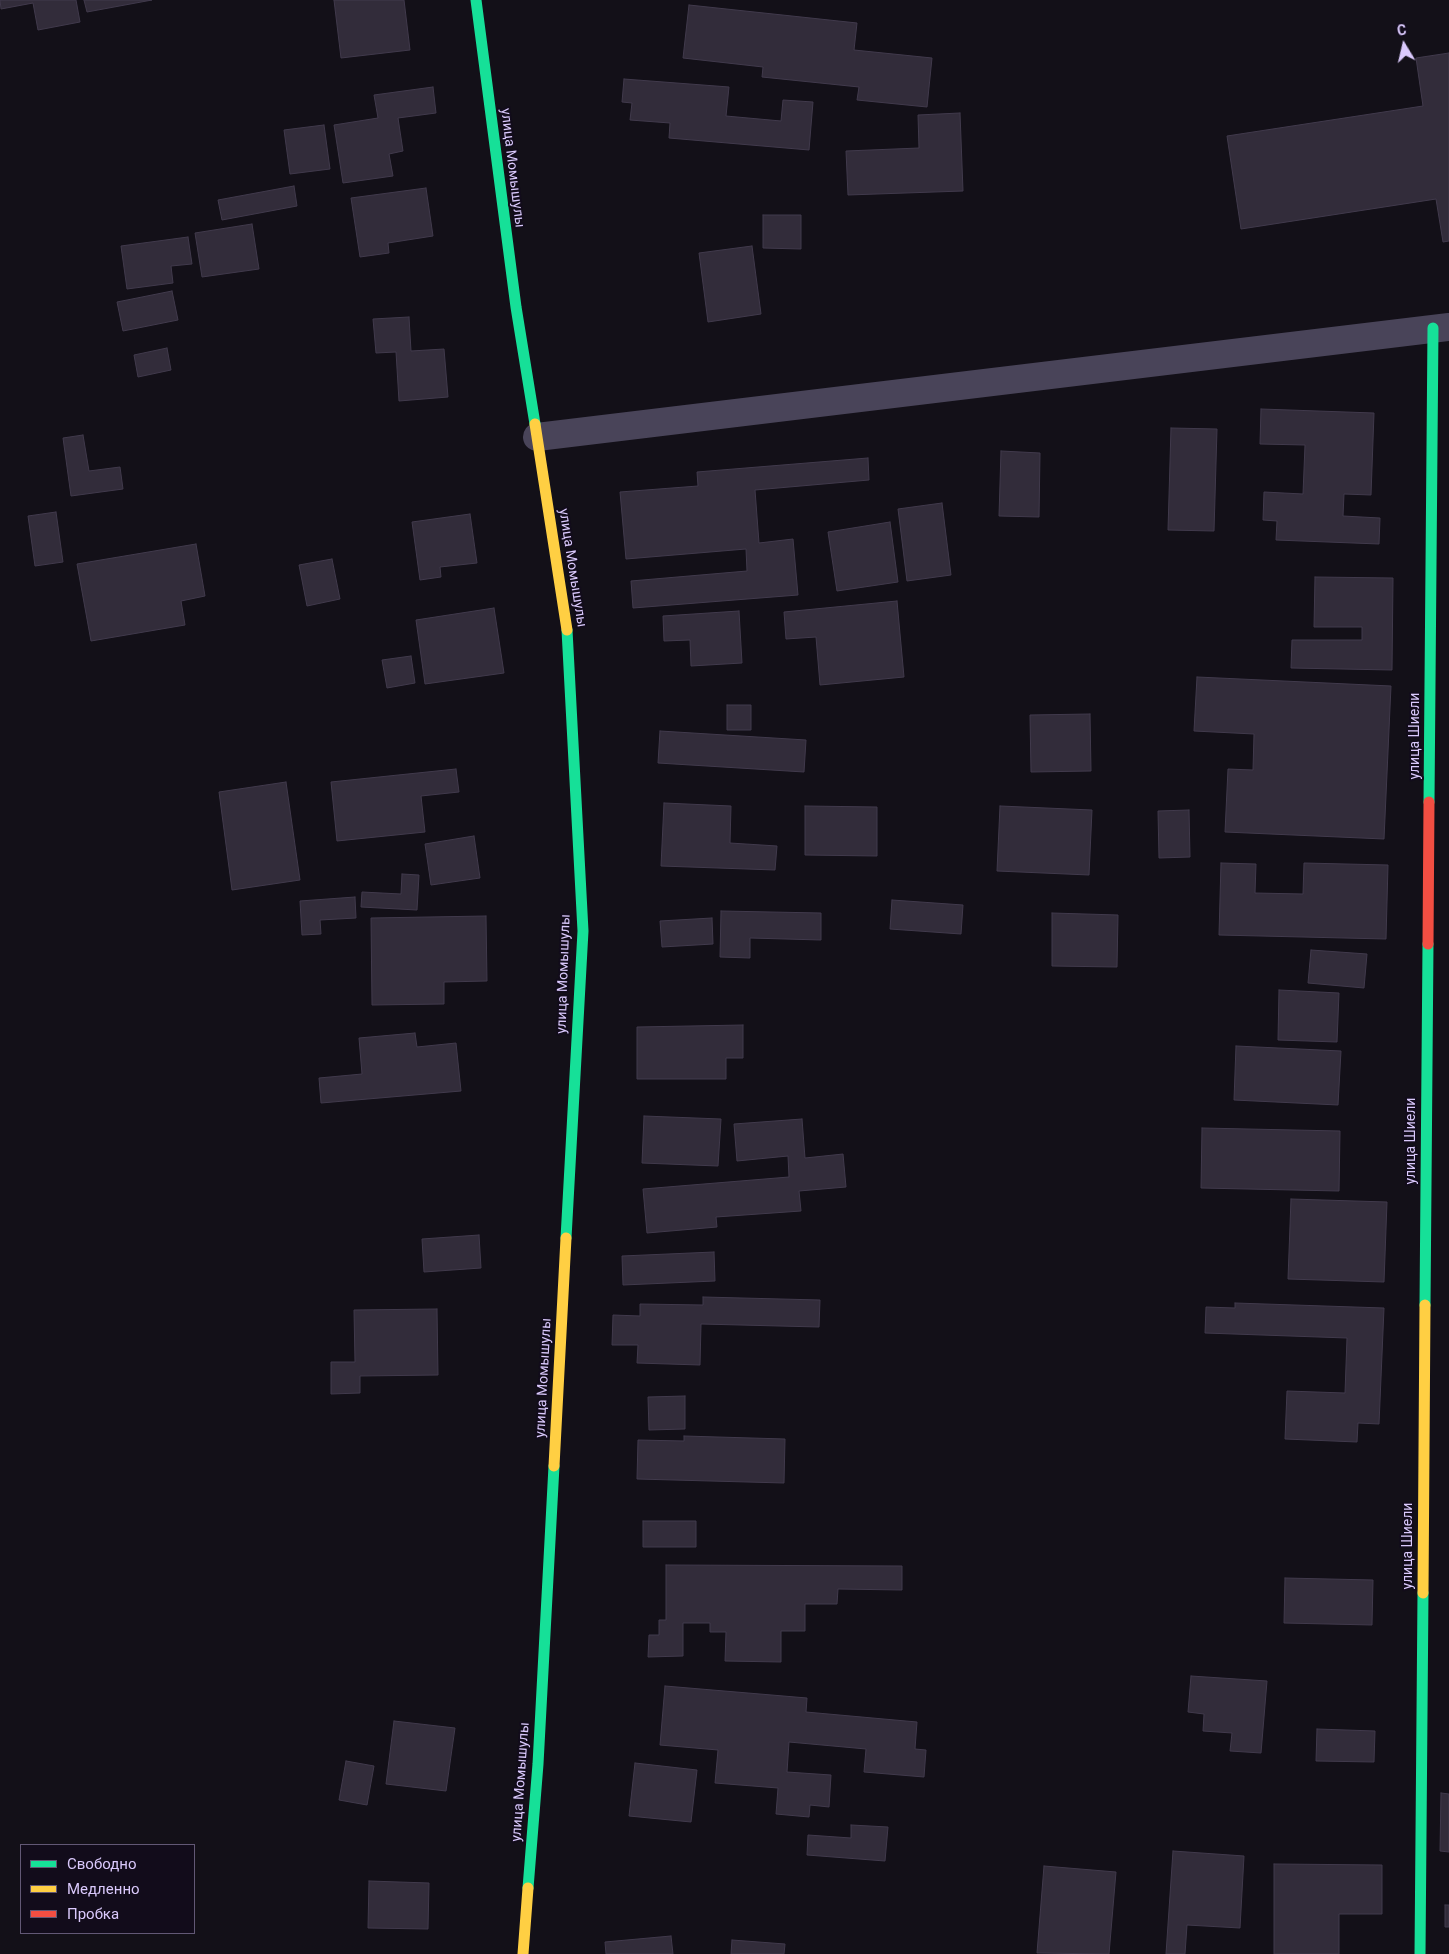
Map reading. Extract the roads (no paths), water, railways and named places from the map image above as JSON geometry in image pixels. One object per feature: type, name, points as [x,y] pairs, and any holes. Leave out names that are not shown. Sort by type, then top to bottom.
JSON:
[{"type":"street","name":"улица Момышулы","points":[[476,0],[516,307],[567,625],[583,931],[538,1764],[523,1954]]},
{"type":"street","points":[[537,437],[1441,327]]},
{"type":"street","name":"улица Шиели","points":[[1420,1954],[1441,327]]}]
